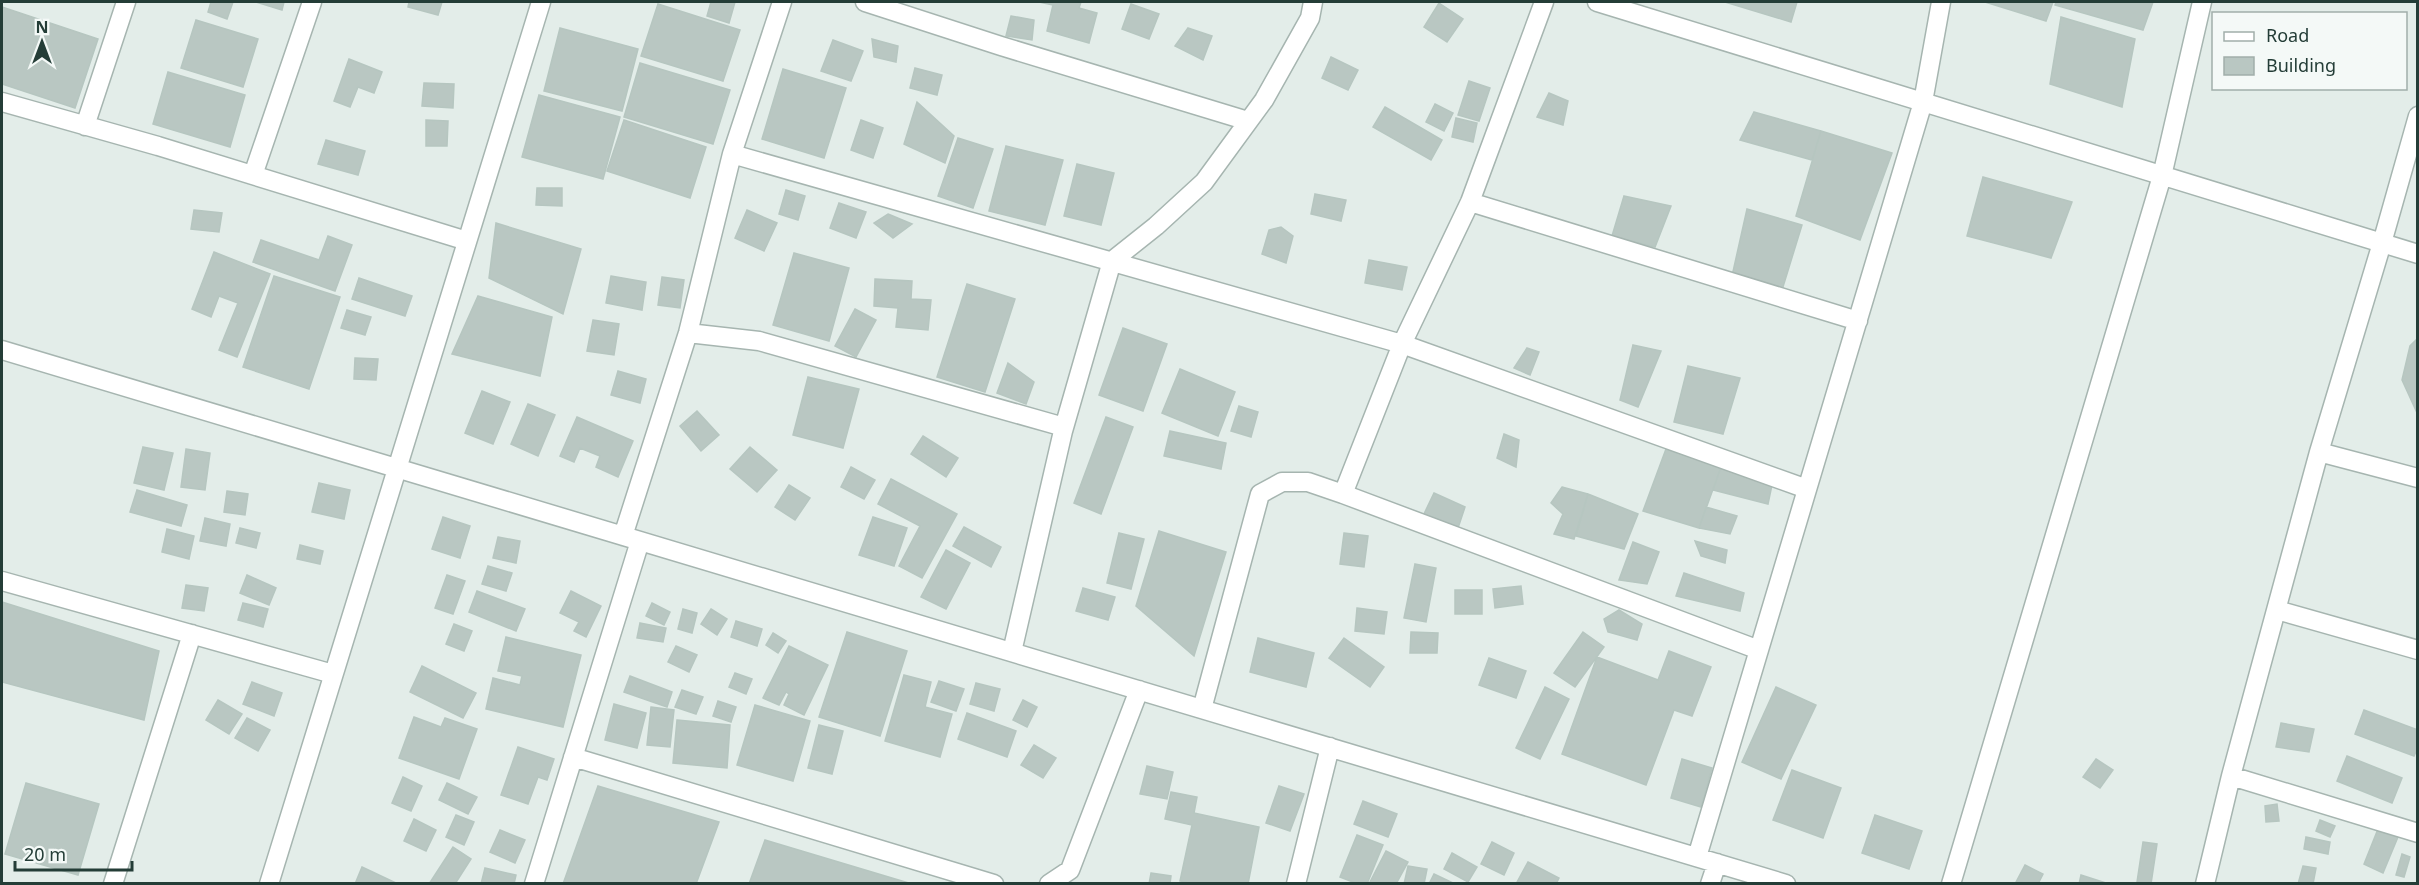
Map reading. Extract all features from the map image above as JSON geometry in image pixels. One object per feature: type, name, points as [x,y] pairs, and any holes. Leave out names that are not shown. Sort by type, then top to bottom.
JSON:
[{"type":"street","points":[[85,126],[126,2]]},
{"type":"street","points":[[253,175],[312,2]]},
{"type":"street","points":[[268,884],[541,2]]},
{"type":"street","points":[[534,884],[573,757],[688,333],[732,154],[782,2]]},
{"type":"street","points":[[865,2],[1248,121]]},
{"type":"street","points":[[1012,652],[1064,427],[1112,261],[1156,226],[1204,182],[1264,100],[1310,18],[1313,2]]},
{"type":"street","points":[[1343,494],[1402,344],[1470,202],[1544,2]]},
{"type":"street","points":[[1597,2],[2418,254]]},
{"type":"street","points":[[1697,857],[1923,102],[1941,2]]},
{"type":"street","points":[[1951,884],[2162,176],[2202,2]]},
{"type":"street","points":[[2,102],[253,175],[467,242]]},
{"type":"street","points":[[2205,884],[2231,776],[2319,452],[2418,116]]},
{"type":"street","points":[[732,154],[1402,344],[1807,489]]},
{"type":"street","points":[[1470,202],[1858,321]]},
{"type":"street","points":[[688,333],[759,341],[1064,427]]},
{"type":"street","points":[[2,350],[1786,884]]},
{"type":"street","points":[[2319,452],[2418,478]]},
{"type":"street","points":[[1202,709],[1260,494],[1282,482],[1308,482],[1343,494],[1759,650]]},
{"type":"street","points":[[2,581],[333,674]]},
{"type":"street","points":[[2277,610],[2418,650]]},
{"type":"street","points":[[113,884],[192,634]]},
{"type":"street","points":[[1049,884],[1070,870],[1139,690]]},
{"type":"street","points":[[1296,884],[1330,747]]},
{"type":"street","points":[[573,757],[967,880],[994,884]]},
{"type":"street","points":[[2231,776],[2418,833]]},
{"type":"street","points":[[1710,884],[1717,863]]},
{"type":"building","points":[[211,2],[233,2],[227,19],[208,12]]},
{"type":"building","points":[[256,2],[284,2],[282,10]]},
{"type":"building","points":[[409,2],[442,2],[438,15],[408,7]]},
{"type":"building","points":[[711,2],[735,2],[729,23],[707,16]]},
{"type":"building","points":[[1039,2],[1081,2],[1079,8],[1097,13],[1089,43],[1047,31],[1053,5]]},
{"type":"building","points":[[1725,2],[1797,2],[1791,22]]},
{"type":"building","points":[[1985,2],[2053,2],[2046,21]]},
{"type":"building","points":[[2056,2],[2153,2],[2143,30],[2055,5]]},
{"type":"building","points":[[1439,3],[1463,19],[1447,42],[1424,27]]},
{"type":"building","points":[[658,4],[740,30],[723,81],[641,56]]},
{"type":"building","points":[[1131,4],[1159,14],[1149,39],[1122,29]]},
{"type":"building","points":[[2,7],[98,39],[75,108],[2,84]]},
{"type":"building","points":[[1011,16],[1034,20],[1032,40],[1006,36]]},
{"type":"building","points":[[2061,17],[2135,39],[2122,107],[2050,84]]},
{"type":"building","points":[[196,20],[258,39],[243,87],[181,68]]},
{"type":"building","points":[[560,28],[638,49],[622,111],[544,91]]},
{"type":"building","points":[[1188,28],[1212,36],[1203,60],[1175,46]]},
{"type":"building","points":[[872,39],[898,46],[896,62],[874,57]]},
{"type":"building","points":[[833,40],[863,51],[851,81],[821,71]]},
{"type":"building","points":[[1331,57],[1358,70],[1348,90],[1322,78]]},
{"type":"building","points":[[349,59],[382,72],[374,93],[358,87],[350,107],[334,101]]},
{"type":"building","points":[[640,63],[730,90],[713,144],[624,117]]},
{"type":"building","points":[[915,68],[942,75],[937,95],[910,88]]},
{"type":"building","points":[[783,69],[846,88],[824,158],[762,139]]},
{"type":"building","points":[[168,72],[245,95],[230,147],[153,124]]},
{"type":"building","points":[[1469,81],[1490,88],[1479,121],[1458,115]]},
{"type":"building","points":[[424,83],[454,84],[453,108],[422,106]]},
{"type":"building","points":[[1549,93],[1568,101],[1563,125],[1537,117]]},
{"type":"building","points":[[539,95],[620,117],[603,179],[522,157]]},
{"type":"building","points":[[917,102],[954,136],[945,163],[904,144]]},
{"type":"building","points":[[1435,104],[1453,113],[1444,131],[1426,122]]},
{"type":"building","points":[[1385,107],[1442,140],[1431,160],[1373,127]]},
{"type":"building","points":[[1754,112],[1821,131],[1812,160],[1740,140]]},
{"type":"building","points":[[1456,118],[1477,123],[1473,142],[1452,137]]},
{"type":"building","points":[[426,120],[448,121],[447,146],[426,146]]},
{"type":"building","points":[[624,120],[706,147],[690,198],[607,171]]},
{"type":"building","points":[[861,120],[883,128],[873,158],[851,150]]},
{"type":"building","points":[[1821,131],[1892,153],[1860,240],[1796,216]]},
{"type":"building","points":[[958,138],[993,149],[973,208],[938,196]]},
{"type":"building","points":[[326,140],[365,151],[358,175],[318,164]]},
{"type":"building","points":[[1006,146],[1063,160],[1045,225],[989,211]]},
{"type":"building","points":[[1077,164],[1114,173],[1101,225],[1064,216]]},
{"type":"building","points":[[1983,177],[2072,202],[2051,258],[1967,236]]},
{"type":"building","points":[[537,188],[562,188],[562,206],[536,205]]},
{"type":"building","points":[[786,190],[805,196],[798,220],[779,214]]},
{"type":"building","points":[[1315,194],[1346,200],[1341,221],[1311,214]]},
{"type":"building","points":[[1624,196],[1671,206],[1655,247],[1612,236]]},
{"type":"building","points":[[839,203],[866,212],[856,238],[830,228]]},
{"type":"building","points":[[1747,209],[1802,225],[1782,290],[1732,276]]},
{"type":"building","points":[[194,210],[222,213],[219,232],[191,229]]},
{"type":"building","points":[[747,210],[777,223],[764,251],[735,238]]},
{"type":"building","points":[[888,214],[912,224],[893,238],[874,223]]},
{"type":"building","points":[[496,223],[581,249],[563,314],[489,278]]},
{"type":"building","points":[[1281,227],[1293,236],[1286,263],[1262,254],[1269,230]]},
{"type":"building","points":[[328,236],[352,245],[335,291],[253,262],[261,240],[319,260]]},
{"type":"building","points":[[214,252],[270,274],[237,357],[219,350],[238,303],[219,296],[211,317],[192,309]]},
{"type":"building","points":[[794,253],[849,268],[829,341],[773,325]]},
{"type":"building","points":[[1369,260],[1407,267],[1402,290],[1365,283]]},
{"type":"building","points":[[274,276],[340,297],[309,389],[243,367]]},
{"type":"building","points":[[611,276],[646,282],[642,310],[606,303]]},
{"type":"building","points":[[662,277],[684,280],[680,308],[658,305]]},
{"type":"building","points":[[359,278],[412,296],[405,316],[352,299]]},
{"type":"building","points":[[875,279],[912,281],[911,299],[931,300],[928,330],[896,327],[898,308],[874,306]]},
{"type":"building","points":[[967,284],[1015,299],[985,392],[937,377]]},
{"type":"building","points":[[478,296],[552,317],[540,376],[452,354]]},
{"type":"building","points":[[855,309],[876,320],[856,357],[835,346]]},
{"type":"building","points":[[347,310],[371,317],[365,335],[341,328]]},
{"type":"building","points":[[593,320],[619,324],[614,355],[587,351]]},
{"type":"building","points":[[1123,328],[1167,344],[1143,411],[1099,395]]},
{"type":"building","points":[[2418,338],[2418,415],[2402,380],[2410,346]]},
{"type":"building","points":[[1633,345],[1661,351],[1638,407],[1620,400]]},
{"type":"building","points":[[1527,348],[1539,352],[1530,375],[1514,368]]},
{"type":"building","points":[[355,358],[378,359],[376,380],[354,379]]},
{"type":"building","points":[[1008,363],[1034,382],[1026,404],[997,393]]},
{"type":"building","points":[[1688,366],[1740,378],[1723,434],[1674,422]]},
{"type":"building","points":[[1180,369],[1235,392],[1218,436],[1162,413]]},
{"type":"building","points":[[618,371],[646,379],[640,403],[611,395]]},
{"type":"building","points":[[808,377],[859,389],[843,448],[793,435]]},
{"type":"building","points":[[482,391],[510,402],[493,444],[465,433]]},
{"type":"building","points":[[528,404],[555,415],[538,456],[511,444]]},
{"type":"building","points":[[1239,406],[1258,412],[1251,437],[1231,431]]},
{"type":"building","points":[[697,411],[719,435],[701,451],[680,426]]},
{"type":"building","points":[[577,417],[633,441],[618,477],[596,467],[600,456],[580,448],[574,462],[560,456]]},
{"type":"building","points":[[1106,417],[1133,427],[1101,514],[1074,503]]},
{"type":"building","points":[[1170,431],[1226,443],[1221,469],[1164,456]]},
{"type":"building","points":[[1504,434],[1519,440],[1516,467],[1497,458]]},
{"type":"building","points":[[923,436],[958,458],[946,477],[911,454]]},
{"type":"building","points":[[143,447],[173,453],[164,490],[134,483]]},
{"type":"building","points":[[750,447],[777,470],[757,492],[730,469]]},
{"type":"building","points":[[186,449],[210,453],[205,490],[181,487]]},
{"type":"building","points":[[1666,449],[1721,467],[1699,528],[1643,511]]},
{"type":"building","points":[[851,467],[875,480],[864,499],[841,487]]},
{"type":"building","points":[[1721,467],[1772,485],[1768,504],[1713,490]]},
{"type":"building","points":[[891,479],[957,514],[922,578],[899,566],[920,526],[878,504]]},
{"type":"building","points":[[319,483],[350,490],[344,519],[312,512]]},
{"type":"building","points":[[789,485],[810,498],[795,520],[775,507]]},
{"type":"building","points":[[1562,487],[1588,494],[1574,539],[1554,534],[1563,514],[1551,503]]},
{"type":"building","points":[[137,490],[187,505],[181,526],[130,512]]},
{"type":"building","points":[[227,491],[248,494],[245,515],[224,512]]},
{"type":"building","points":[[1434,493],[1465,507],[1458,528],[1423,516]]},
{"type":"building","points":[[1588,494],[1638,514],[1624,549],[1576,536]]},
{"type":"building","points":[[1706,507],[1737,516],[1730,534],[1699,528]]},
{"type":"building","points":[[443,517],[470,526],[460,558],[432,549]]},
{"type":"building","points":[[873,517],[907,528],[894,566],[859,555]]},
{"type":"building","points":[[205,518],[230,524],[226,546],[200,541]]},
{"type":"building","points":[[964,527],[1001,547],[991,567],[953,546]]},
{"type":"building","points":[[240,528],[260,533],[256,548],[236,543]]},
{"type":"building","points":[[167,529],[194,536],[189,559],[162,552]]},
{"type":"building","points":[[1159,531],[1226,552],[1194,656],[1136,606]]},
{"type":"building","points":[[1119,533],[1144,539],[1131,589],[1107,583]]},
{"type":"building","points":[[1344,533],[1368,536],[1364,567],[1340,564]]},
{"type":"building","points":[[498,537],[520,541],[516,563],[493,558]]},
{"type":"building","points":[[1695,541],[1727,550],[1725,563],[1701,556]]},
{"type":"building","points":[[1633,542],[1659,552],[1647,584],[1619,580]]},
{"type":"building","points":[[300,545],[323,551],[320,564],[297,559]]},
{"type":"building","points":[[946,550],[970,563],[946,609],[921,597]]},
{"type":"building","points":[[1415,564],[1436,568],[1426,622],[1404,618]]},
{"type":"building","points":[[488,566],[512,573],[506,591],[482,584]]},
{"type":"building","points":[[1684,573],[1744,593],[1740,611],[1676,596]]},
{"type":"building","points":[[247,575],[276,588],[269,605],[240,593]]},
{"type":"building","points":[[447,575],[465,581],[453,614],[435,608]]},
{"type":"building","points":[[186,585],[208,588],[204,611],[182,608]]},
{"type":"building","points":[[1521,586],[1523,604],[1495,608],[1493,589]]},
{"type":"building","points":[[1083,588],[1115,597],[1108,620],[1076,611]]},
{"type":"building","points":[[1455,590],[1482,590],[1482,614],[1455,614]]},
{"type":"building","points":[[477,591],[525,609],[516,631],[469,612]]},
{"type":"building","points":[[571,591],[601,606],[586,637],[574,631],[579,622],[560,613]]},
{"type":"building","points":[[2,602],[159,651],[144,720],[2,682]]},
{"type":"building","points":[[243,603],[268,609],[263,627],[238,620]]},
{"type":"building","points":[[652,603],[670,612],[664,625],[646,616]]},
{"type":"building","points":[[1357,608],[1387,612],[1384,634],[1355,631]]},
{"type":"building","points":[[683,609],[697,613],[692,633],[678,629]]},
{"type":"building","points":[[711,609],[727,619],[717,635],[701,624]]},
{"type":"building","points":[[1619,610],[1642,624],[1637,640],[1608,632],[1604,619]]},
{"type":"building","points":[[736,621],[762,629],[757,646],[731,637]]},
{"type":"building","points":[[640,623],[666,628],[663,642],[637,638]]},
{"type":"building","points":[[454,624],[472,631],[464,651],[446,644]]},
{"type":"building","points":[[847,632],[907,651],[880,736],[819,717]]},
{"type":"building","points":[[1411,632],[1438,633],[1437,653],[1410,653]]},
{"type":"building","points":[[1583,632],[1604,647],[1575,687],[1554,673]]},
{"type":"building","points":[[773,633],[786,641],[778,653],[766,645]]},
{"type":"building","points":[[506,637],[581,655],[563,727],[486,709],[493,678],[520,685],[522,676],[498,671]]},
{"type":"building","points":[[1258,638],[1314,653],[1306,687],[1250,672]]},
{"type":"building","points":[[1344,638],[1384,667],[1370,687],[1329,658]]},
{"type":"building","points":[[676,646],[697,655],[689,672],[668,662]]},
{"type":"building","points":[[789,646],[828,665],[804,715],[784,705],[789,694],[786,692],[779,705],[763,698]]},
{"type":"building","points":[[1669,651],[1711,667],[1692,716],[1674,710],[1646,785],[1562,754],[1597,657],[1658,680]]},
{"type":"building","points":[[1489,658],[1526,671],[1516,698],[1479,685]]},
{"type":"building","points":[[422,666],[476,693],[463,718],[410,692]]},
{"type":"building","points":[[735,673],[752,679],[746,694],[729,687]]},
{"type":"building","points":[[904,675],[931,682],[925,707],[952,714],[940,757],[885,741]]},
{"type":"building","points":[[630,676],[672,692],[667,707],[624,692]]},
{"type":"building","points":[[939,681],[964,689],[956,711],[931,702]]},
{"type":"building","points":[[252,682],[282,693],[274,716],[243,704]]},
{"type":"building","points":[[976,683],[1000,689],[994,711],[970,704]]},
{"type":"building","points":[[1545,687],[1569,699],[1540,759],[1516,748]]},
{"type":"building","points":[[1776,687],[1816,705],[1781,779],[1742,762]]},
{"type":"building","points":[[682,690],[703,697],[696,714],[675,707]]},
{"type":"building","points":[[218,700],[242,714],[229,734],[206,720]]},
{"type":"building","points":[[1023,700],[1037,707],[1027,727],[1013,720]]},
{"type":"building","points":[[718,701],[736,707],[731,722],[713,716]]},
{"type":"building","points":[[614,704],[646,713],[637,748],[605,740]]},
{"type":"building","points":[[755,705],[810,721],[793,781],[737,765]]},
{"type":"building","points":[[651,707],[674,710],[670,747],[647,745]]},
{"type":"building","points":[[2364,710],[2418,730],[2418,747],[2414,756],[2355,734]]},
{"type":"building","points":[[967,713],[1016,731],[1007,757],[958,739]]},
{"type":"building","points":[[414,717],[441,727],[445,718],[477,729],[459,779],[399,758]]},
{"type":"building","points":[[247,718],[270,730],[258,751],[235,738]]},
{"type":"building","points":[[677,720],[730,725],[727,768],[673,763]]},
{"type":"building","points":[[2281,723],[2314,729],[2309,752],[2276,747]]},
{"type":"building","points":[[819,725],[843,731],[832,774],[808,768]]},
{"type":"building","points":[[1034,745],[1056,758],[1043,778],[1021,765]]},
{"type":"building","points":[[518,747],[554,759],[547,780],[538,777],[528,804],[501,795]]},
{"type":"building","points":[[2347,756],[2402,778],[2392,803],[2337,781]]},
{"type":"building","points":[[1682,759],[1712,768],[1701,807],[1671,798]]},
{"type":"building","points":[[2096,759],[2113,770],[2100,788],[2083,777]]},
{"type":"building","points":[[1147,766],[1173,772],[1167,799],[1140,794]]},
{"type":"building","points":[[1792,770],[1841,788],[1823,838],[1773,820]]},
{"type":"building","points":[[403,777],[422,786],[411,811],[392,803]]},
{"type":"building","points":[[26,783],[99,804],[78,875],[5,854]]},
{"type":"building","points":[[447,783],[477,797],[468,814],[439,800]]},
{"type":"building","points":[[598,786],[719,822],[696,884],[563,884]]},
{"type":"building","points":[[1279,786],[1304,794],[1290,831],[1266,823]]},
{"type":"building","points":[[1171,792],[1197,797],[1194,813],[1259,827],[1248,884],[1192,884],[1180,881],[1192,825],[1165,819]]},
{"type":"building","points":[[1363,801],[1397,814],[1388,837],[1354,824]]},
{"type":"building","points":[[2277,804],[2279,821],[2266,822],[2265,806]]},
{"type":"building","points":[[456,815],[474,822],[464,845],[446,837]]},
{"type":"building","points":[[1875,815],[1922,831],[1909,869],[1862,853]]},
{"type":"building","points":[[414,819],[436,830],[426,851],[404,841]]},
{"type":"building","points":[[2320,820],[2335,826],[2330,837],[2316,831]]},
{"type":"building","points":[[2378,829],[2398,837],[2383,873],[2364,864]]},
{"type":"building","points":[[500,830],[525,840],[515,863],[490,852]]},
{"type":"building","points":[[1357,835],[1383,845],[1367,884],[1358,884],[1340,877]]},
{"type":"building","points":[[2306,837],[2330,842],[2328,854],[2304,849]]},
{"type":"building","points":[[765,840],[912,884],[749,884]]},
{"type":"building","points":[[1492,842],[1514,853],[1504,875],[1481,864]]},
{"type":"building","points":[[2143,842],[2157,844],[2151,884],[2137,882]]},
{"type":"building","points":[[453,847],[471,859],[455,884],[429,884]]},
{"type":"building","points":[[1386,851],[1408,862],[1396,884],[1373,884],[1370,882]]},
{"type":"building","points":[[1452,853],[1477,867],[1468,882],[1444,869]]},
{"type":"building","points":[[2402,854],[2410,857],[2404,877],[2396,875]]},
{"type":"building","points":[[1528,862],[1559,878],[1556,884],[1516,884]]},
{"type":"building","points":[[2025,865],[2043,874],[2038,884],[2016,882]]},
{"type":"building","points":[[1408,866],[1427,869],[1424,884],[1404,884]]},
{"type":"building","points":[[2303,866],[2316,868],[2313,884],[2298,884]]},
{"type":"building","points":[[362,867],[398,884],[355,884]]},
{"type":"building","points":[[485,868],[516,875],[514,884],[481,884]]},
{"type":"building","points":[[1151,873],[1171,876],[1170,884],[1149,884]]},
{"type":"building","points":[[1434,874],[1453,883],[1429,884]]},
{"type":"building","points":[[2081,875],[2109,884],[2079,884]]}]
